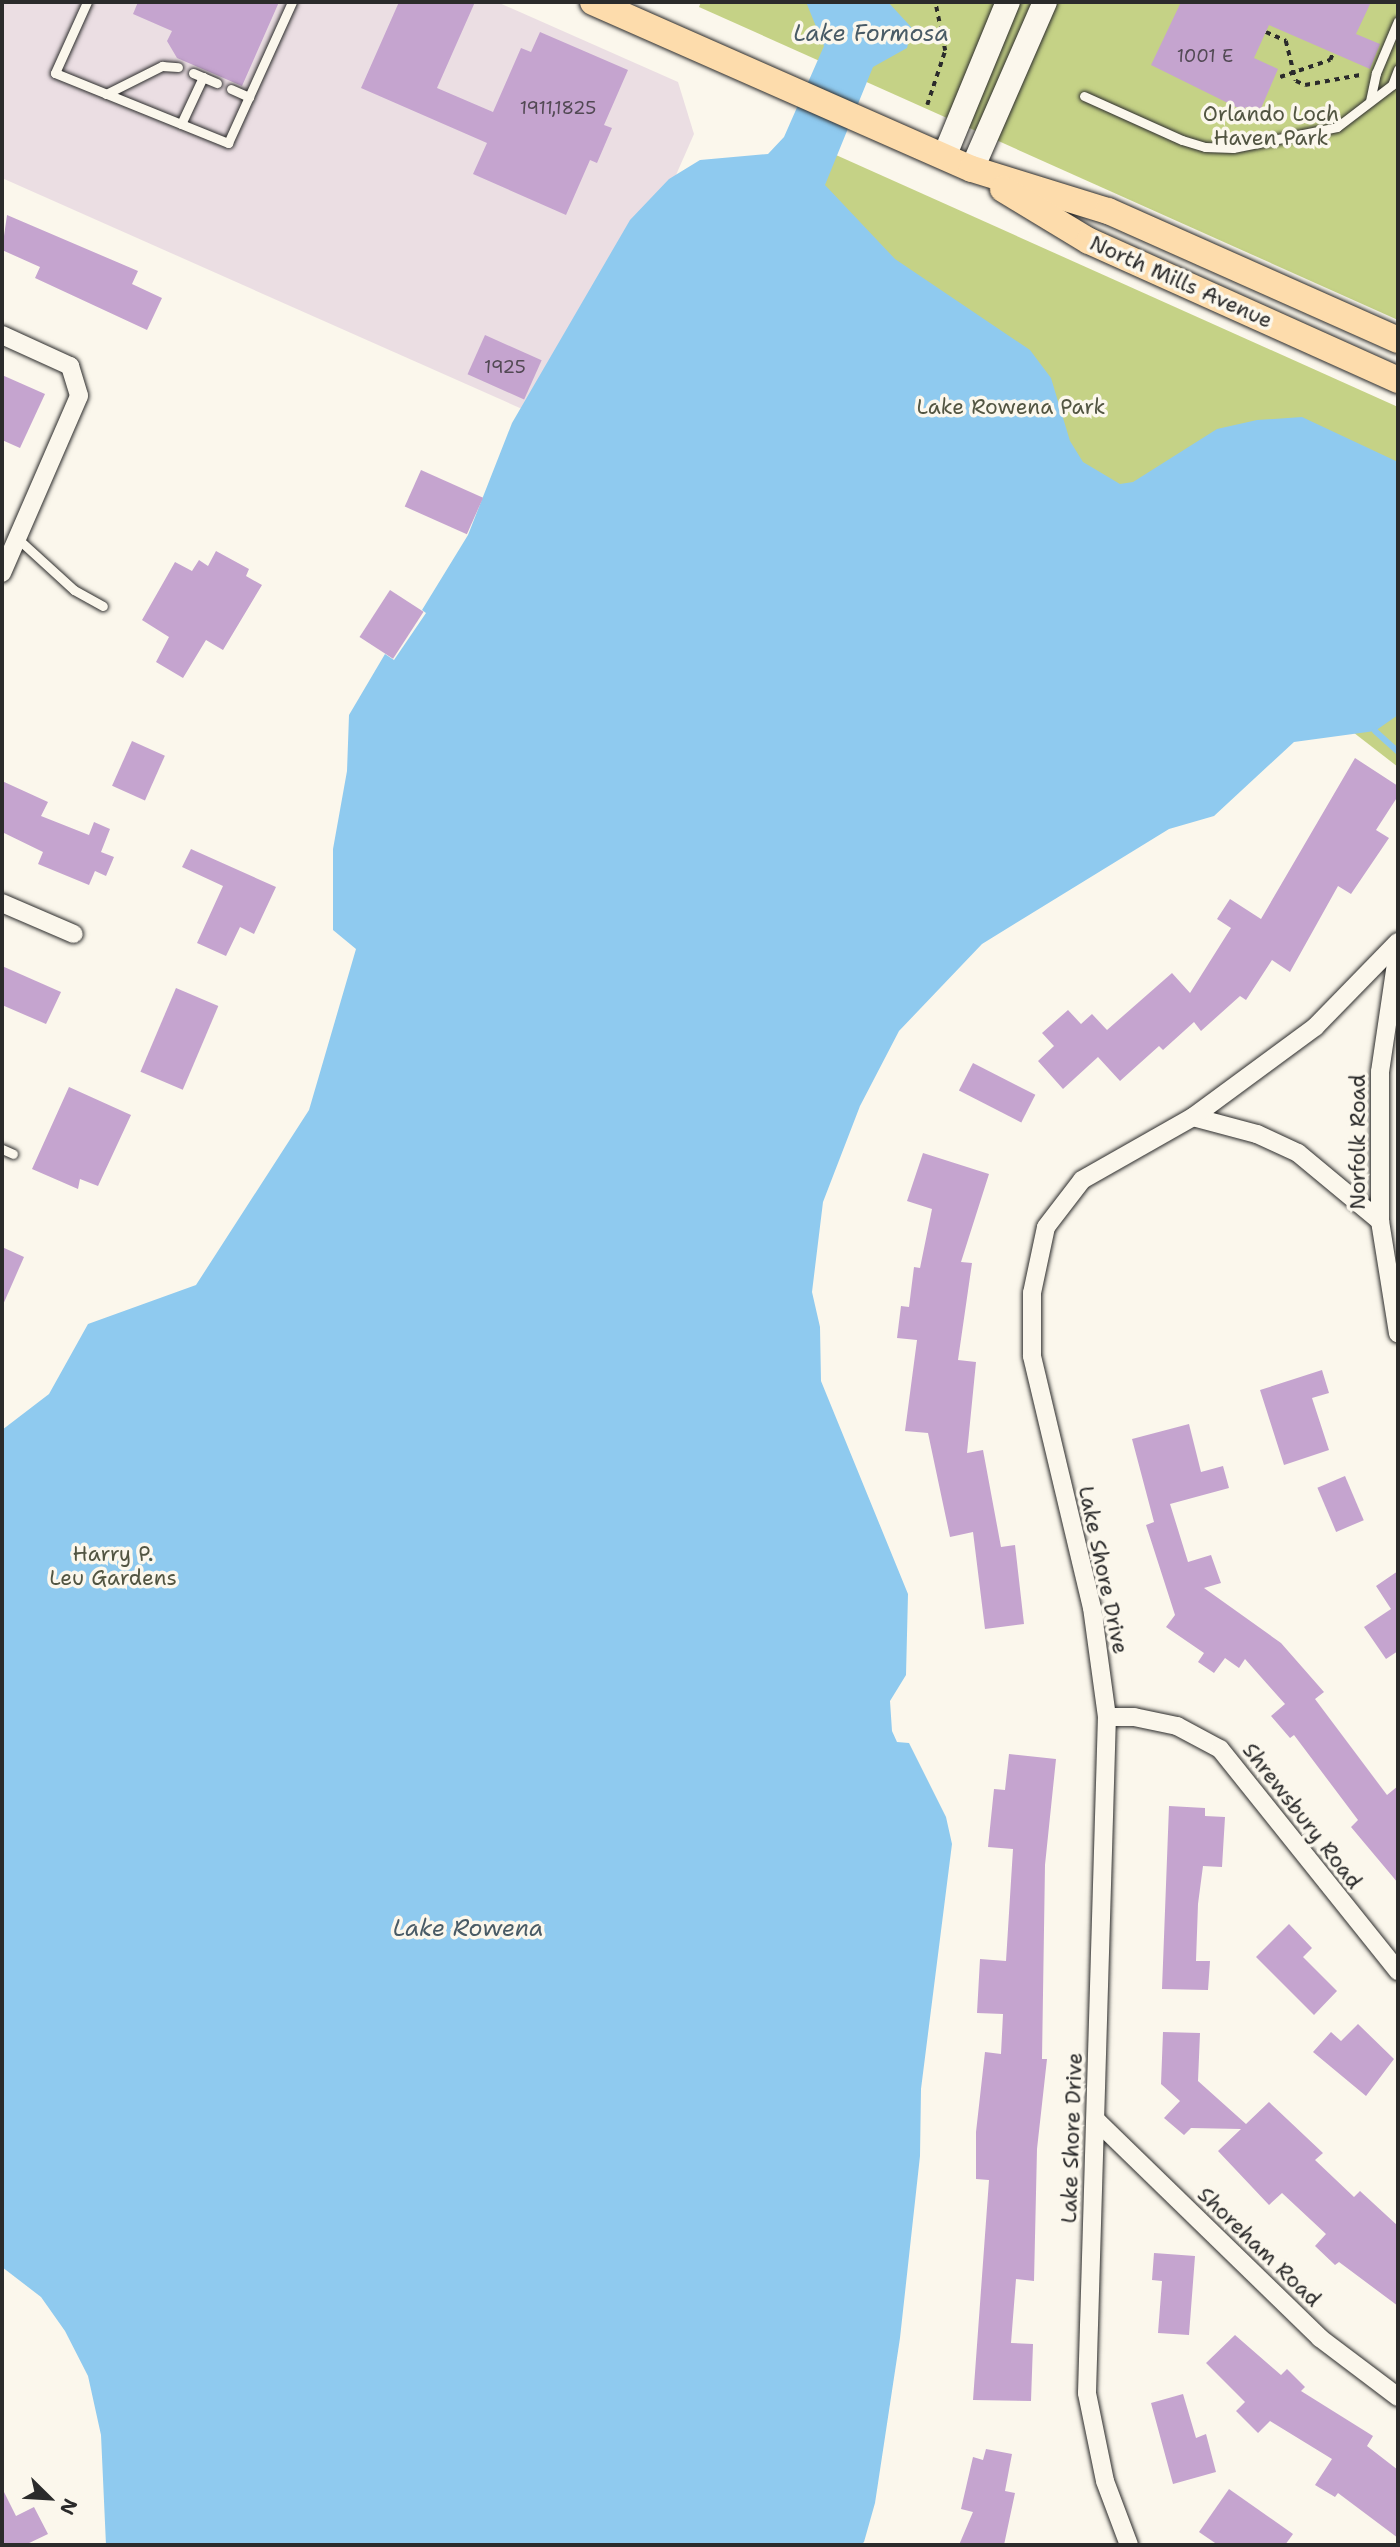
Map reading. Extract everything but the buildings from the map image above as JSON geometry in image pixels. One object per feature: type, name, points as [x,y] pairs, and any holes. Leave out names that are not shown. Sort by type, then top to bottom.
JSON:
[{"type":"main road","name":"North Mills Avenue","points":[[593,2],[972,169],[1108,211],[1398,340]]},
{"type":"main road","points":[[944,157],[1008,2]]},
{"type":"main road","points":[[972,169],[1045,2]]},
{"type":"main road","name":"North Mills Avenue","points":[[972,169],[1089,242],[1398,380]]},
{"type":"street","points":[[2,335],[70,366],[79,396],[2,573]]},
{"type":"street","points":[[2,903],[74,934]]},
{"type":"street","name":"Lake Shore Drive","points":[[1129,2545],[1105,2482],[1087,2393],[1107,1717],[1092,1608],[1032,1356],[1032,1293],[1046,1227],[1082,1180],[1193,1117],[1315,1027],[1398,942]]},
{"type":"street","name":"Norfolk Road","points":[[1398,950],[1380,1072],[1380,1221],[1398,1334]]},
{"type":"street","points":[[1193,1117],[1257,1134],[1298,1153],[1380,1221]]},
{"type":"street","name":"Shrewsbury Road","points":[[1107,1717],[1134,1717],[1177,1726],[1220,1749],[1398,1971]]},
{"type":"street","name":"Shoreham Road","points":[[1096,2120],[1320,2338],[1398,2397]]},
{"type":"lane","points":[[87,2],[55,73],[228,143],[292,2]]},
{"type":"lane","points":[[1370,101],[1376,73],[1398,21]]},
{"type":"lane","points":[[106,94],[162,66],[178,67]]},
{"type":"lane","points":[[1084,96],[1182,139],[1205,147],[1233,148],[1337,127],[1392,85],[1398,69]]},
{"type":"lane","points":[[181,124],[198,75],[217,83]]},
{"type":"lane","points":[[231,89],[249,97]]},
{"type":"lane","points":[[17,538],[74,590],[103,606]]},
{"type":"lane","points":[[2,1149],[13,1154]]},
{"type":"path","points":[[926,105],[945,51],[935,2]]},
{"type":"path","points":[[1266,32],[1286,41],[1296,81],[1304,85],[1357,77],[1368,69]]},
{"type":"path","points":[[1280,77],[1330,60],[1333,53]]},
{"type":"shaded area","points":[[2,2],[497,2],[678,82],[694,134],[565,428],[2,178]]},
{"type":"green space","name":"Orlando Loch Haven Park","points":[[701,2],[1398,2],[1398,320],[699,7]]},
{"type":"green space","name":"Lake Rowena Park","points":[[836,155],[1398,407],[1398,767],[781,288]]},
{"type":"water","name":"Lake Rowena","points":[[806,2],[888,2],[912,28],[907,48],[873,67],[825,185],[895,259],[1030,350],[1051,378],[1070,441],[1083,462],[1120,484],[1133,482],[1217,429],[1257,420],[1302,417],[1398,462],[1398,715],[1375,731],[1294,742],[1214,816],[1169,829],[982,944],[899,1031],[860,1106],[823,1202],[812,1292],[820,1327],[821,1381],[908,1594],[906,1675],[890,1701],[892,1731],[897,1742],[909,1743],[946,1817],[952,1844],[921,2089],[920,2156],[900,2338],[875,2503],[864,2542],[861,2545],[106,2545],[101,2435],[88,2376],[65,2331],[41,2297],[2,2267],[2,1430],[49,1394],[88,1324],[196,1285],[309,1110],[356,949],[333,930],[333,849],[347,771],[349,715],[385,654],[394,660],[426,613],[422,610],[468,535],[512,423],[630,220],[669,179],[700,160],[768,154],[784,137],[824,46]]},
{"type":"waterway","points":[[1375,731],[1398,752]]},
{"type":"water label","name":"Lake Formosa","points":[[871,33]]},
{"type":"park label","name":"Harry P. Leu Gardens","points":[[113,1566]]}]
